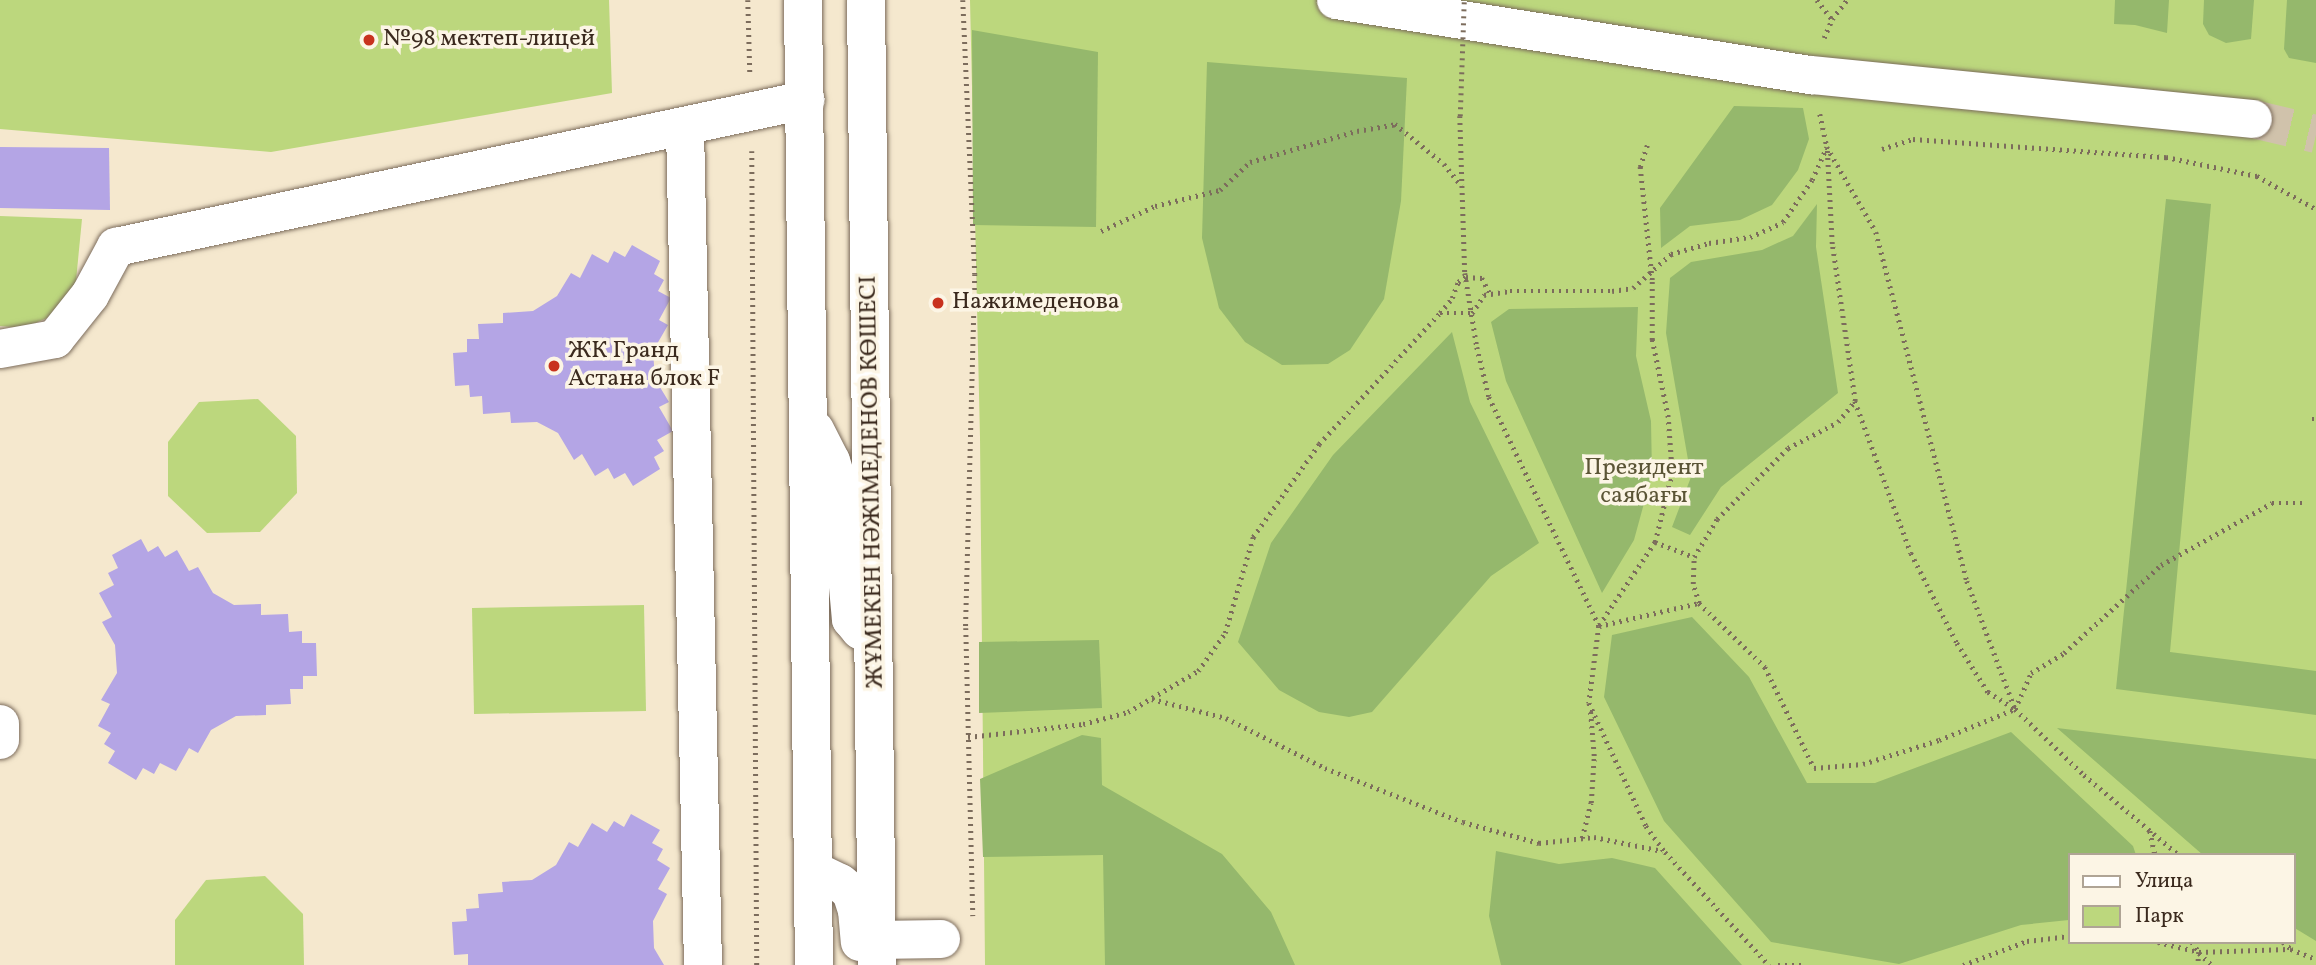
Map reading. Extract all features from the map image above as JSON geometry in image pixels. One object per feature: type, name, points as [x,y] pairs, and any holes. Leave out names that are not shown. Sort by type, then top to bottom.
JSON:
[{"type":"main road","points":[[803,0],[814,965]]},
{"type":"main road","name":"ЖҰМЕКЕН НӘЖІМЕДЕНОВ КӨШЕСІ","points":[[866,0],[875,638],[872,957]]},
{"type":"main road","points":[[1336,0],[1812,75],[2253,119]]},
{"type":"main road","points":[[0,349],[55,339],[90,295],[116,247],[684,128],[805,100]]},
{"type":"main road","points":[[684,128],[704,965]]},
{"type":"main road","points":[[808,415],[831,461],[839,488],[851,619],[860,630],[875,638]]},
{"type":"main road","points":[[0,724],[0,740]]},
{"type":"main road","points":[[813,870],[840,883],[851,892],[872,957],[957,932]]},
{"type":"path","points":[[748,0],[757,965]]},
{"type":"path","points":[[957,932],[968,737],[967,615],[975,274],[963,0]]},
{"type":"path","points":[[1464,0],[1460,116],[1466,277],[1489,397],[1599,626]]},
{"type":"path","points":[[1817,0],[1832,19]]},
{"type":"path","points":[[1812,75],[1827,147],[1832,244],[1855,401],[1911,553],[1956,643],[1988,692],[2015,709],[2084,775],[2177,853]]},
{"type":"path","points":[[1101,231],[1155,206],[1220,190],[1250,162],[1357,131],[1395,124],[1444,164],[1462,186]]},
{"type":"path","points":[[1882,149],[1913,139],[2166,157],[2257,176],[2316,209]]},
{"type":"path","points":[[1582,838],[1591,803],[1594,756],[1589,703],[1599,626],[1655,542],[1672,474],[1668,417],[1652,340],[1651,272],[1640,167],[1647,145]]},
{"type":"path","points":[[1472,313],[1484,295],[1490,294],[1510,291],[1612,291],[1633,288],[1671,254],[1709,243],[1751,237],[1783,222],[1812,180],[1827,147]]},
{"type":"path","points":[[1827,147],[1876,232],[1967,581],[2015,709]]},
{"type":"path","points":[[968,737],[1083,724],[1128,712],[1198,671],[1225,632],[1253,537],[1320,444],[1440,313],[1452,298],[1458,282],[1466,277],[1482,278],[1490,294]]},
{"type":"path","points":[[1440,313],[1472,313]]},
{"type":"path","points":[[1855,401],[1838,422],[1788,448],[1731,501],[1694,557],[1693,584],[1699,603],[1765,667],[1814,768],[1863,764],[1939,740],[2015,709],[2031,673],[2064,653],[2161,565],[2272,503],[2304,503]]},
{"type":"path","points":[[1655,542],[1694,557]]},
{"type":"path","points":[[1599,626],[1699,603]]},
{"type":"path","points":[[1151,698],[1226,718],[1325,768],[1463,821],[1539,843],[1582,838],[1625,841],[1665,852]]},
{"type":"path","points":[[1589,703],[1646,826],[1665,852],[1769,965]]},
{"type":"path","points":[[2150,830],[2155,853]]},
{"type":"path","points":[[1963,965],[2027,941],[2068,936]]},
{"type":"path","points":[[2166,944],[2199,952],[2291,949]]},
{"type":"path","points":[[2193,944],[2212,965]]},
{"type":"path","points":[[2285,944],[2316,959]]},
{"type":"path","points":[[2198,965],[2199,952]]},
{"type":"path","points":[[1778,965],[1804,965]]},
{"type":"green space","name":"№98 мектеп-лицей","points":[[0,0],[609,0],[612,93],[271,152],[0,129]]},
{"type":"green space","name":"Президент саябағы","points":[[970,0],[2316,0],[2316,965],[985,965],[980,438]]},
{"type":"green space","points":[[2115,0],[2169,0],[2167,33],[2135,25],[2114,24]]},
{"type":"green space","points":[[2204,0],[2254,0],[2251,39],[2226,43],[2209,35],[2203,24]]},
{"type":"green space","points":[[2287,0],[2316,0],[2316,63],[2289,58],[2284,49]]},
{"type":"green space","points":[[972,30],[1098,52],[1096,227],[973,225]]},
{"type":"green space","points":[[1207,62],[1407,78],[1401,201],[1384,299],[1350,350],[1328,364],[1282,365],[1245,342],[1219,308],[1202,238]]},
{"type":"green space","points":[[1734,106],[1803,108],[1809,139],[1798,170],[1772,205],[1740,220],[1690,226],[1661,248],[1660,208]]},
{"type":"green space","points":[[2166,199],[2211,204],[2170,652],[2316,671],[2316,715],[2116,689]]},
{"type":"green space","points":[[1817,204],[1816,247],[1838,393],[1721,487],[1690,535],[1672,527],[1691,477],[1666,333],[1670,278],[1691,262],[1762,250],[1793,236]]},
{"type":"green space","points":[[0,216],[82,219],[75,291],[56,314],[24,328],[0,326]]},
{"type":"green space","points":[[1638,307],[1636,356],[1651,421],[1652,474],[1634,540],[1602,593],[1506,381],[1491,322],[1509,309]]},
{"type":"green space","points":[[1452,332],[1470,402],[1539,543],[1491,576],[1372,712],[1349,717],[1319,712],[1279,690],[1238,642],[1271,543],[1333,455]]},
{"type":"green space","points":[[258,399],[296,436],[297,493],[260,532],[207,533],[168,496],[168,442],[199,402]]},
{"type":"green space","points":[[644,605],[646,711],[474,714],[472,608]]},
{"type":"green space","points":[[1692,617],[1749,677],[1807,783],[1875,783],[2011,732],[2133,846],[2135,853],[2068,853],[2068,920],[2021,925],[1899,964],[1771,942],[1664,821],[1604,697],[1612,635]]},
{"type":"green space","points":[[1099,640],[1102,708],[979,713],[979,642]]},
{"type":"green space","points":[[2057,728],[2316,759],[2316,941],[2295,928],[2295,853],[2201,853]]},
{"type":"green space","points":[[1082,735],[1101,738],[1102,785],[1222,854],[1271,912],[1295,965],[1105,965],[1103,855],[983,857],[980,779]]},
{"type":"green space","points":[[1496,851],[1559,864],[1612,858],[1655,868],[1742,965],[1501,965],[1489,916]]},
{"type":"green space","points":[[265,876],[303,914],[304,965],[175,965],[175,920],[206,880]]},
{"type":"building","points":[[0,147],[109,148],[110,210],[0,208]]},
{"type":"building","name":"ЖК Гранд Астана блок F","points":[[632,245],[660,261],[654,274],[664,280],[658,291],[671,298],[659,320],[668,325],[653,351],[655,379],[669,402],[659,407],[673,431],[657,440],[664,451],[654,457],[660,469],[633,486],[625,473],[614,479],[608,468],[595,476],[582,454],[574,460],[558,433],[537,422],[511,423],[510,412],[483,414],[482,396],[470,397],[469,385],[455,386],[453,353],[467,352],[467,339],[479,339],[478,324],[503,323],[503,313],[533,311],[557,296],[571,273],[580,278],[592,254],[608,263],[614,251],[625,257]]},
{"type":"building","points":[[141,539],[148,552],[158,546],[165,557],[177,550],[189,571],[198,567],[213,593],[234,605],[261,604],[261,615],[288,614],[289,632],[302,631],[302,643],[316,643],[317,676],[303,676],[303,689],[290,689],[291,704],[266,705],[266,715],[236,716],[211,730],[198,753],[189,748],[176,771],[160,763],[154,774],[143,768],[136,780],[108,763],[115,751],[104,744],[111,733],[98,726],[110,704],[101,700],[117,673],[115,645],[102,622],[112,617],[99,593],[114,585],[108,573],[118,568],[112,555]]},
{"type":"building","points":[[631,814],[660,830],[652,843],[663,849],[657,860],[670,868],[658,889],[667,894],[653,921],[654,948],[664,965],[468,965],[468,954],[454,955],[452,922],[467,921],[466,909],[479,908],[478,894],[503,892],[502,882],[532,880],[556,865],[569,842],[578,847],[592,823],[607,832],[614,821],[624,827]]},
{"type":"tunnel","points":[[2253,119],[2316,134]]},
{"type":"place","name":"№98 мектеп-лицей","points":[[369,40]]},
{"type":"place","name":"Нажимеденова","points":[[938,303]]},
{"type":"place","name":"ЖК Гранд Астана блок F","points":[[554,366]]}]
